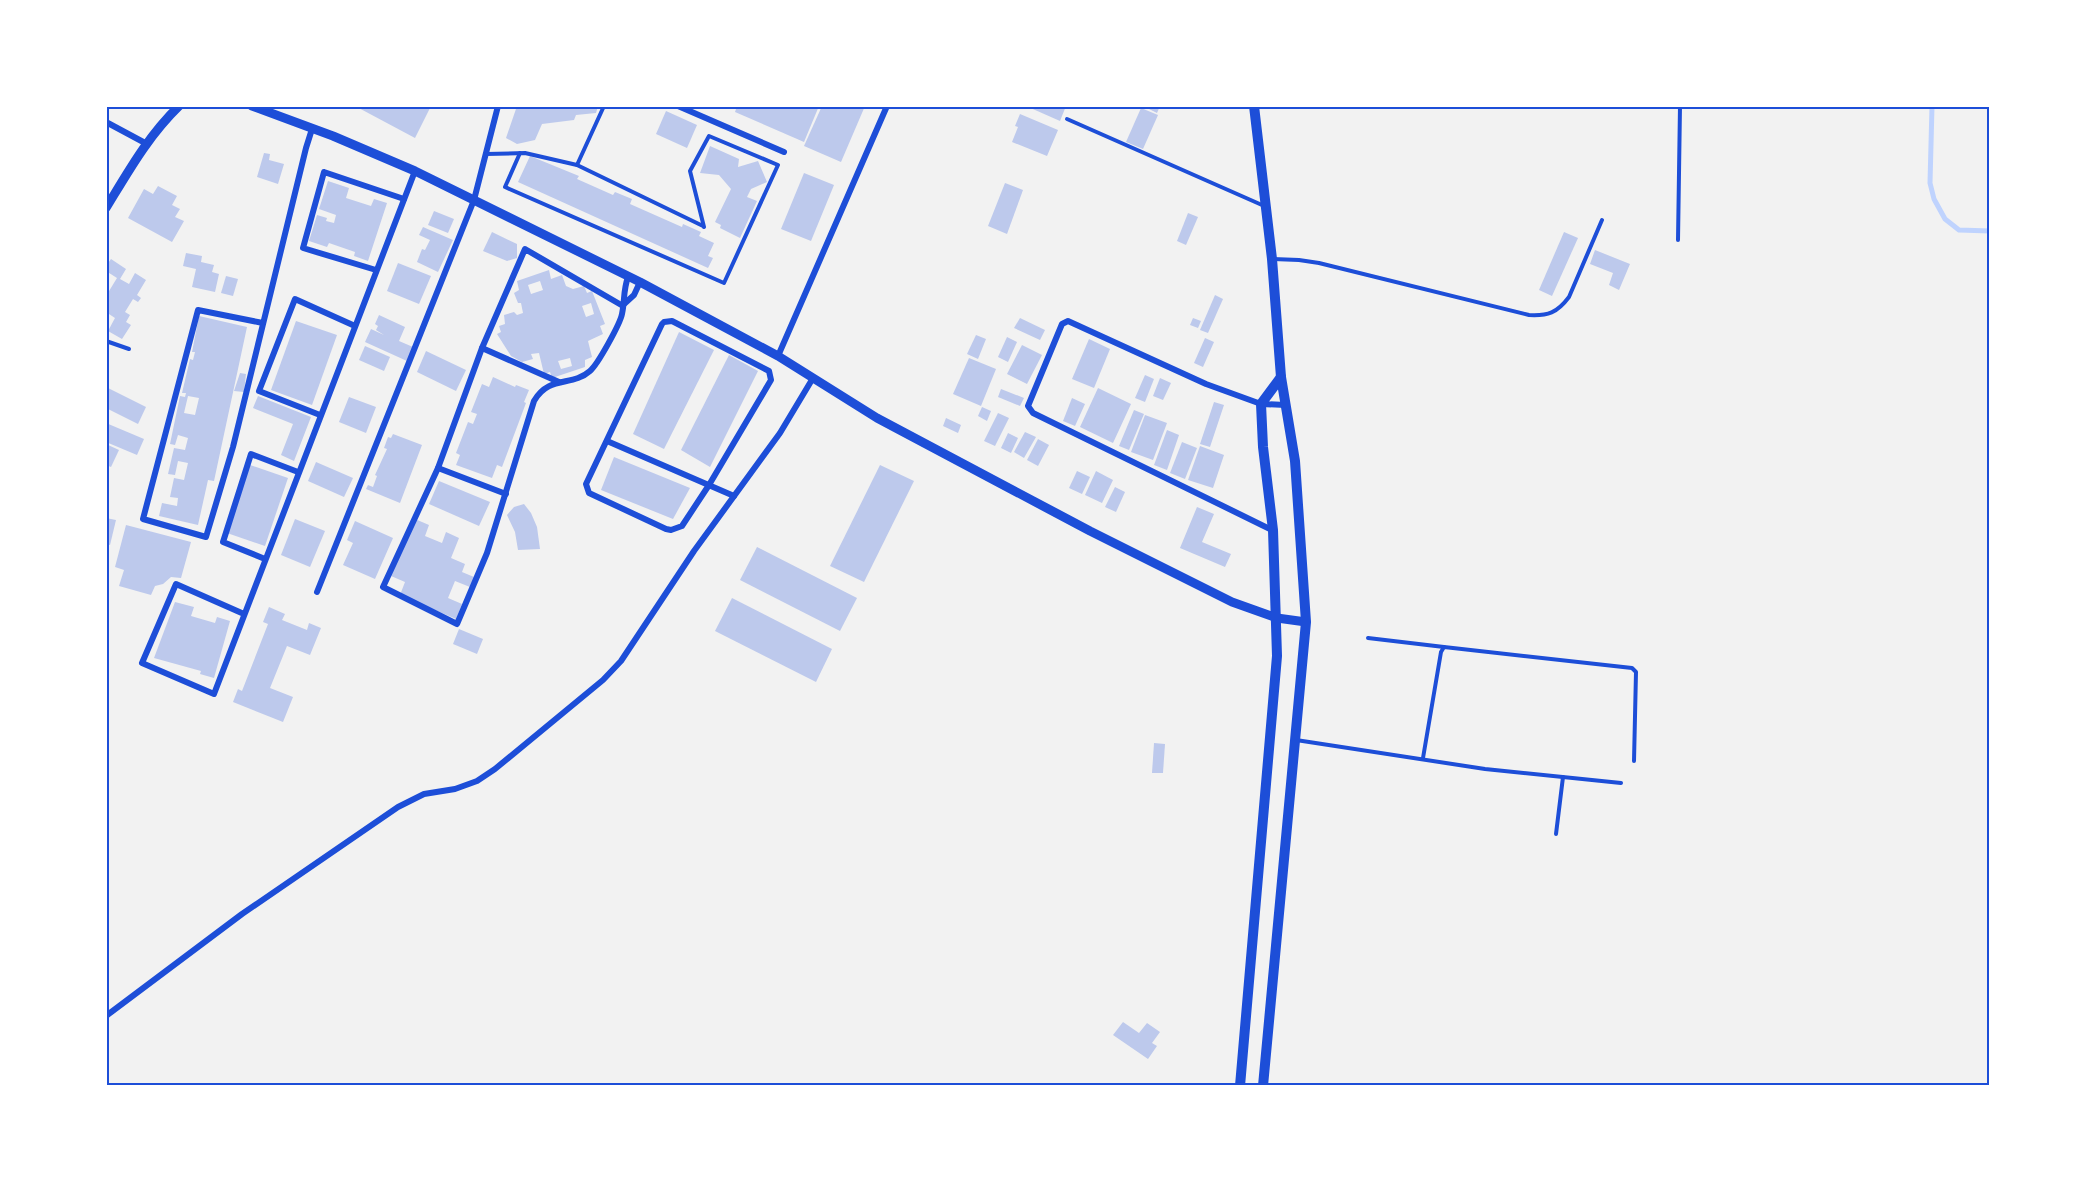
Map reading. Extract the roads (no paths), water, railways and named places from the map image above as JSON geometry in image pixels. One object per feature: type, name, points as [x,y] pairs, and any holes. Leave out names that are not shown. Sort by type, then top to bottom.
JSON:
[{"type":"main road","points":[[1254,106],[1272,259],[1281,377],[1295,461],[1306,622],[1263,1086]]},
{"type":"main road","points":[[1240,1086],[1277,656],[1273,530],[1263,447],[1261,404],[1281,377]]},
{"type":"street","points":[[106,208],[136,157],[179,106]]},
{"type":"street","points":[[252,106],[415,171],[639,282],[778,356],[877,418],[1090,531],[1232,602],[1277,618],[1306,622]]},
{"type":"street","points":[[317,592],[474,200],[498,106]]},
{"type":"street","points":[[678,106],[784,152]]},
{"type":"street","points":[[778,356],[887,106]]},
{"type":"street","points":[[106,122],[147,144]]},
{"type":"street","points":[[263,323],[198,310],[143,519],[206,537],[233,447],[312,129]]},
{"type":"street","points":[[244,614],[176,584],[142,663],[214,694],[415,171]]},
{"type":"street","points":[[376,270],[303,248],[324,172],[404,199]]},
{"type":"street","points":[[623,306],[525,249],[482,348],[438,468],[383,587],[457,624],[488,553],[534,401],[540,391],[546,387],[586,374],[598,363],[622,314],[623,306],[624,289],[628,277]]},
{"type":"street","points":[[623,306],[634,295],[639,282]]},
{"type":"street","points":[[320,415],[259,391],[295,299],[355,326]]},
{"type":"street","points":[[672,321],[769,371],[771,375],[769,385],[710,485],[682,526],[671,530],[587,492],[586,484],[664,322],[672,321]]},
{"type":"street","points":[[1273,530],[1034,413],[1028,406],[1062,324],[1068,321],[1206,384],[1261,404],[1286,405]]},
{"type":"street","points":[[482,348],[560,382]]},
{"type":"street","points":[[106,1016],[242,914],[398,807],[424,794],[455,789],[477,781],[495,769],[603,680],[621,661],[656,606],[780,433],[813,378]]},
{"type":"street","points":[[607,441],[734,496]]},
{"type":"street","points":[[265,559],[223,542],[251,454],[298,471]]},
{"type":"street","points":[[438,468],[506,494]]},
{"type":"lane","points":[[577,165],[604,106]]},
{"type":"lane","points":[[1678,240],[1680,106]]},
{"type":"lane","points":[[1067,119],[1266,206]]},
{"type":"lane","points":[[485,154],[520,153],[549,157],[577,165],[704,227],[690,171],[709,136],[778,165],[724,283],[505,187],[520,153]]},
{"type":"lane","points":[[1272,259],[1319,263],[1529,315],[1542,316],[1552,314],[1562,307],[1569,297],[1602,220]]},
{"type":"lane","points":[[106,341],[129,349]]},
{"type":"lane","points":[[1368,638],[1632,668],[1636,672],[1634,761]]},
{"type":"lane","points":[[1423,758],[1441,652],[1444,647]]},
{"type":"lane","points":[[1295,740],[1485,769],[1621,783]]},
{"type":"lane","points":[[1557,834],[1563,777]]},
{"type":"waterway","points":[[1932,106],[1930,183],[1934,199],[1945,219],[1959,230],[1990,231]]}]
